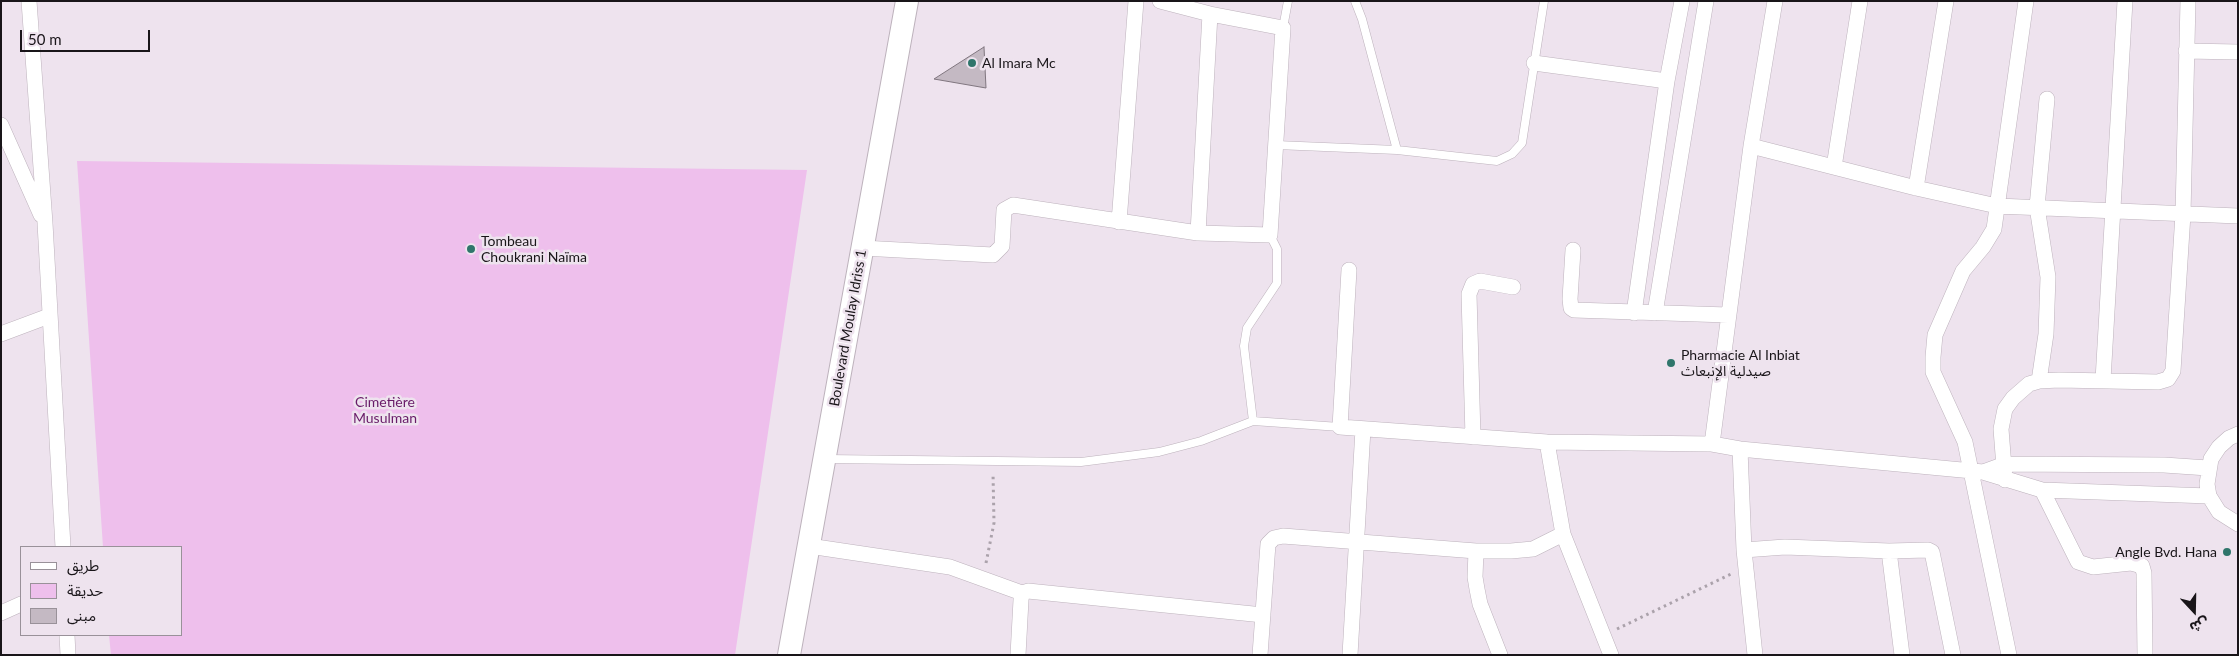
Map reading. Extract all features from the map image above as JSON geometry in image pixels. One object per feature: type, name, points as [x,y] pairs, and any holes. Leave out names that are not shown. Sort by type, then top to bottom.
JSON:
[{"type":"main road","name":"Boulevard Moulay Idriss 1","points":[[789,655],[907,1]]},
{"type":"street","points":[[29,1],[45,223],[63,546]]},
{"type":"street","points":[[1119,222],[1136,1]]},
{"type":"street","points":[[862,248],[993,256],[1002,246],[1004,210],[1013,205],[1198,233],[1270,235],[1283,28],[1210,14],[1160,1]]},
{"type":"street","points":[[1634,313],[1668,74],[1682,1],[1706,3],[1655,313]]},
{"type":"street","points":[[1712,444],[1752,146],[1775,1]]},
{"type":"street","points":[[1834,167],[1860,1]]},
{"type":"street","points":[[1916,188],[1946,1]]},
{"type":"street","points":[[2009,655],[1977,471],[1933,372],[1935,335],[1963,271],[1983,247],[1994,229],[2026,1]]},
{"type":"street","points":[[2103,380],[2114,211],[2124,1]]},
{"type":"street","points":[[2005,480],[2001,429],[2005,409],[2029,384],[2039,381],[2103,380],[2158,382],[2171,376],[2175,362],[2183,214],[2188,1]]},
{"type":"street","points":[[1198,233],[1210,14]]},
{"type":"street","points":[[2186,51],[2238,52]]},
{"type":"street","points":[[1534,63],[1668,74],[1694,73]]},
{"type":"street","points":[[2039,381],[2046,334],[2048,277],[2037,207],[2047,99]]},
{"type":"street","points":[[1,125],[27,187],[45,223]]},
{"type":"street","points":[[1752,146],[1916,188],[1997,206],[2238,216]]},
{"type":"street","points":[[1654,177],[1676,181]]},
{"type":"street","points":[[1573,250],[1570,299],[1571,308],[1578,312],[1728,315]]},
{"type":"street","points":[[1349,270],[1340,427],[1547,442],[1712,444],[1740,449],[1977,471],[2042,490],[2209,496]]},
{"type":"street","points":[[1473,436],[1469,294],[1473,284],[1480,281],[1513,287]]},
{"type":"street","points":[[1,334],[49,316]]},
{"type":"street","points":[[1350,655],[1363,429]]},
{"type":"street","points":[[2238,434],[2229,438],[2218,447],[2208,468],[2207,484],[2209,496],[2219,512],[2238,524]]},
{"type":"street","points":[[1547,442],[1563,534],[1611,655]]},
{"type":"street","points":[[1740,449],[1745,567],[1755,655]]},
{"type":"street","points":[[1977,471],[2005,464],[2164,465],[2208,468]]},
{"type":"street","points":[[2042,490],[2078,562],[2093,567],[2131,563],[2142,566],[2144,573],[2145,655]]},
{"type":"street","points":[[1260,655],[1268,544],[1274,538],[1283,536],[1511,552],[1533,549],[1563,534]]},
{"type":"street","points":[[809,546],[950,567],[1022,594],[1033,591],[1263,615]]},
{"type":"street","points":[[1744,550],[1785,547],[1889,551],[1928,550],[1932,552],[1953,655]]},
{"type":"street","points":[[1476,551],[1475,577],[1480,604],[1500,655]]},
{"type":"street","points":[[1889,551],[1902,655]]},
{"type":"street","points":[[1018,655],[1022,594]]},
{"type":"street","points":[[1,613],[20,604]]},
{"type":"street","points":[[67,636],[68,655]]},
{"type":"lane","points":[[1283,28],[1288,1]]},
{"type":"lane","points":[[1355,1],[1362,19],[1397,150]]},
{"type":"lane","points":[[1276,145],[1397,150],[1496,161],[1512,154],[1522,143],[1544,1]]},
{"type":"lane","points":[[1253,421],[1244,346],[1247,328],[1276,283],[1277,249],[1270,235]]},
{"type":"lane","points":[[824,459],[1081,462],[1159,452],[1200,442],[1253,421],[1340,427]]},
{"type":"path","points":[[983,580],[994,523],[992,462]]},
{"type":"path","points":[[1604,635],[1745,567]]},
{"type":"green space","name":"Cimetière Musulman","points":[[77,161],[807,170],[735,655],[111,655],[109,636],[182,636],[182,546],[103,546]]},
{"type":"building","name":"Al Imara Mc","points":[[984,47],[986,88],[934,79]]},
{"type":"place","name":"Al Imara Mc","points":[[972,63]]},
{"type":"place","name":"Tombeau Choukrani Naïma","points":[[471,249]]},
{"type":"place","name":"Pharmacie Al Inbiat صيدلية الإنبعاث","points":[[1671,363]]},
{"type":"place","name":"Angle Bvd. Hana","points":[[2227,552]]}]
